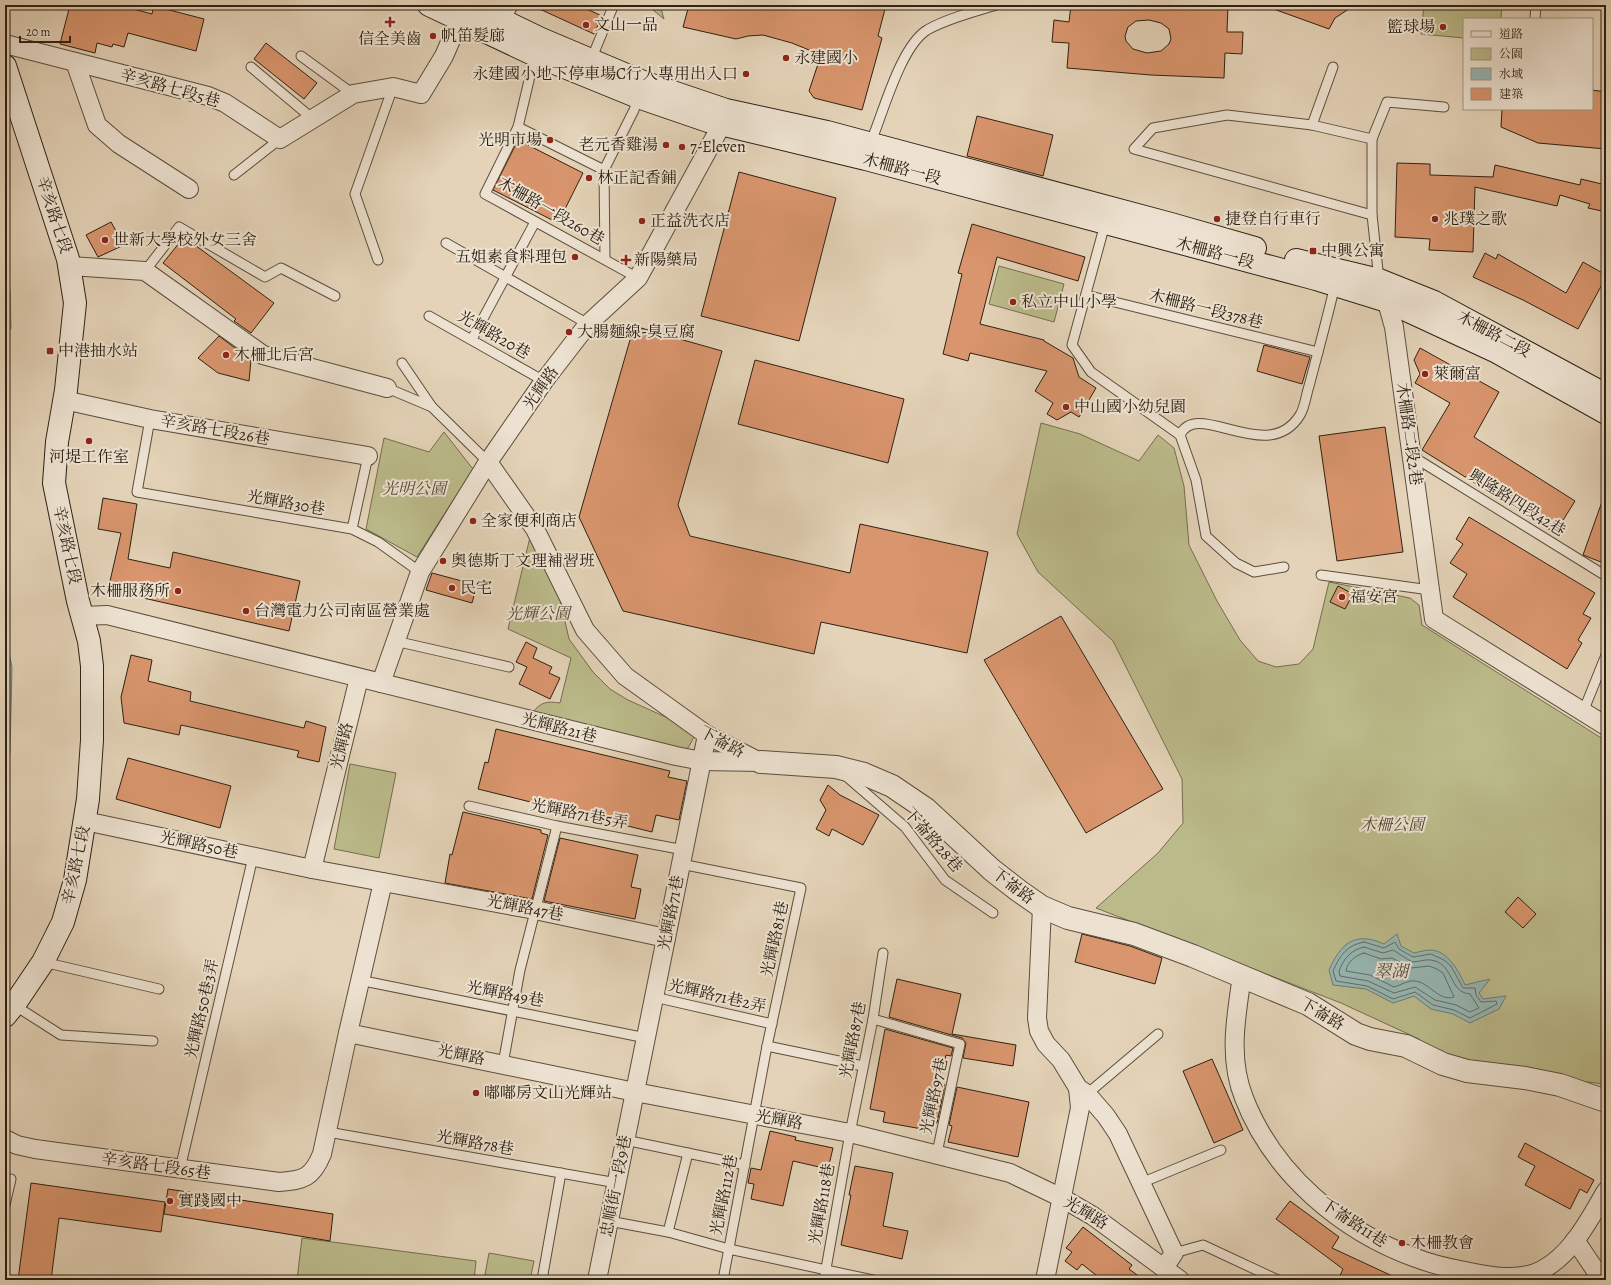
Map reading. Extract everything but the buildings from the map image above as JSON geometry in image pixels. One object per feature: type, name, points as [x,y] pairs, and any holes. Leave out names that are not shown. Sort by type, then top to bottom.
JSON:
[{"type":"main road","name":"木柵路一段","points":[[429,5],[466,12],[509,13],[538,47],[591,60],[724,117],[866,159],[1335,285],[1387,301]]},
{"type":"main road","name":"木柵路一段","points":[[466,12],[638,97],[708,121],[724,117],[827,132],[1171,224],[1296,260],[1379,280]]},
{"type":"main road","name":"辛亥路七段","points":[[5,66],[70,266],[76,303],[64,400],[57,442],[54,483],[82,616],[89,642],[92,666],[92,740],[86,821],[75,880],[63,922],[43,962],[10,1010]]},
{"type":"main road","name":"木柵路二段","points":[[1379,280],[1434,302],[1606,395]]},
{"type":"main road","name":"木柵路二段","points":[[1387,301],[1495,351],[1606,414]]},
{"type":"main road","name":"下崙路","points":[[761,762],[836,767],[864,774],[892,786],[926,809],[992,870],[1042,907],[1068,918],[1134,934],[1242,976],[1308,1004],[1347,1029],[1370,1039],[1406,1046],[1443,1064],[1467,1071],[1525,1078],[1560,1085],[1606,1101]]},
{"type":"street","points":[[280,139],[353,94],[393,87],[420,94],[444,56],[466,12]]},
{"type":"street","name":"辛亥路七段5巷","points":[[5,44],[208,96],[225,103],[280,139]]},
{"type":"street","points":[[75,62],[97,125],[119,144],[189,189]]},
{"type":"street","name":"光輝路","points":[[381,683],[420,572],[488,462],[544,382],[588,324],[638,278],[724,117]]},
{"type":"street","points":[[70,266],[144,271],[263,355],[386,388]]},
{"type":"street","name":"木柵路二段2巷","points":[[1379,280],[1387,301],[1394,327],[1434,619],[1606,726]]},
{"type":"street","name":"辛亥路七段26巷","points":[[64,400],[150,419],[368,456]]},
{"type":"street","name":"下崙路","points":[[488,462],[535,529],[584,630],[625,676],[707,735],[761,762]]},
{"type":"street","points":[[82,616],[107,615],[359,678]]},
{"type":"street","name":"光輝路","points":[[312,869],[359,678]]},
{"type":"street","name":"光輝路21巷","points":[[359,678],[637,747],[702,760],[761,762]]},
{"type":"street","name":"光輝路71巷","points":[[635,1092],[707,735]]},
{"type":"street","name":"光輝路50巷","points":[[86,821],[312,869]]},
{"type":"street","points":[[312,869],[383,882],[359,980],[328,1132]]},
{"type":"street","name":"光輝路47巷","points":[[383,882],[535,910],[666,938]]},
{"type":"street","name":"下崙路","points":[[1042,907],[1037,1018],[1039,1031],[1046,1044],[1061,1060],[1082,1091],[1106,1116],[1118,1134],[1174,1253]]},
{"type":"street","name":"下崙路11巷","points":[[1242,976],[1235,1031],[1234,1065],[1244,1098],[1261,1134],[1280,1161],[1301,1186],[1341,1219],[1385,1245],[1416,1258],[1491,1276],[1523,1276],[1542,1271],[1560,1258],[1575,1240],[1606,1192]]},
{"type":"street","name":"光輝路","points":[[348,1033],[635,1092],[850,1133],[937,1153],[1010,1173],[1062,1198],[1120,1235],[1180,1280]]},
{"type":"street","points":[[1045,1280],[1080,1108],[1082,1091]]},
{"type":"street","name":"忠順街一段9巷","points":[[597,1280],[635,1092]]},
{"type":"street","name":"辛亥路七段65巷","points":[[5,1139],[17,1145],[35,1149],[279,1182],[295,1181],[309,1176],[320,1160],[328,1132]]},
{"type":"street","points":[[1575,1240],[1602,1280]]},
{"type":"street","points":[[1164,1268],[1174,1253]]},
{"type":"lane","points":[[870,144],[904,59],[913,43],[926,31],[942,23],[996,5]]},
{"type":"lane","points":[[1535,18],[1536,5]]},
{"type":"lane","points":[[591,60],[612,9]]},
{"type":"lane","name":"木柵路一段260巷","points":[[538,47],[518,127],[485,194],[638,278]]},
{"type":"lane","points":[[301,56],[353,94]]},
{"type":"lane","points":[[251,67],[313,118]]},
{"type":"lane","points":[[1312,125],[1333,67]]},
{"type":"lane","points":[[378,260],[355,194],[393,87]]},
{"type":"lane","points":[[605,259],[604,170],[634,110],[638,97]]},
{"type":"lane","points":[[1379,280],[1372,215],[1372,139],[1387,102],[1444,107]]},
{"type":"lane","points":[[1372,139],[1312,125],[1227,115],[1153,128],[1134,149],[1372,215]]},
{"type":"lane","points":[[518,127],[604,170]]},
{"type":"lane","points":[[234,175],[280,139]]},
{"type":"lane","points":[[472,339],[507,277],[535,222]]},
{"type":"lane","points":[[1106,224],[1072,345],[1091,372],[1180,435],[1196,480],[1206,536],[1236,563],[1254,572],[1284,567]]},
{"type":"lane","points":[[144,271],[179,227],[265,277],[282,268],[335,296]]},
{"type":"lane","points":[[446,244],[588,324]]},
{"type":"lane","points":[[1180,435],[1183,429],[1195,423],[1210,424],[1254,436],[1276,435],[1290,426],[1300,414],[1335,285]]},
{"type":"lane","name":"木柵路一段378巷","points":[[1086,295],[1318,352]]},
{"type":"lane","name":"光輝路20巷","points":[[429,316],[472,339],[544,382]]},
{"type":"lane","points":[[402,363],[432,407],[488,462]]},
{"type":"lane","points":[[386,388],[432,407]]},
{"type":"lane","name":"光輝路30巷","points":[[150,419],[137,492],[352,529],[378,542],[420,572]]},
{"type":"lane","points":[[352,529],[368,456]]},
{"type":"lane","name":"興隆路四段42巷","points":[[1412,456],[1606,576]]},
{"type":"lane","points":[[1321,575],[1430,590]]},
{"type":"lane","points":[[395,641],[509,667]]},
{"type":"lane","points":[[1583,712],[1606,655]]},
{"type":"lane","name":"下崙路28巷","points":[[836,767],[905,827],[945,880],[993,913]]},
{"type":"lane","name":"光輝路71巷5弄","points":[[469,806],[682,857]]},
{"type":"lane","points":[[503,1064],[512,1011],[535,910],[557,826]]},
{"type":"lane","name":"光輝路50巷3弄","points":[[180,1169],[253,857]]},
{"type":"lane","name":"光輝路81巷","points":[[682,857],[801,888],[767,1046],[754,1115]]},
{"type":"lane","name":"光輝路87巷","points":[[850,1133],[873,1019],[883,953]]},
{"type":"lane","points":[[43,962],[159,989]]},
{"type":"lane","name":"光輝路49巷","points":[[359,980],[646,1038]]},
{"type":"lane","name":"光輝路71巷2弄","points":[[654,997],[772,1024]]},
{"type":"lane","points":[[10,1010],[61,1036],[153,1041]]},
{"type":"lane","name":"光輝路97巷","points":[[873,1019],[960,1044],[937,1153]]},
{"type":"lane","points":[[1082,1091],[1158,1034]]},
{"type":"lane","points":[[767,1046],[863,1066]]},
{"type":"lane","name":"光輝路112巷","points":[[723,1280],[754,1115]]},
{"type":"lane","name":"光輝路78巷","points":[[328,1132],[616,1183]]},
{"type":"lane","name":"光輝路118巷","points":[[824,1280],[850,1133]]},
{"type":"lane","points":[[625,1140],[745,1165]]},
{"type":"lane","points":[[1141,1183],[1221,1150]]},
{"type":"lane","points":[[668,1232],[688,1153]]},
{"type":"lane","points":[[542,1280],[561,1173]]},
{"type":"lane","points":[[5,1205],[12,1179]]},
{"type":"lane","points":[[609,1221],[668,1232],[729,1248],[873,1280]]},
{"type":"lane","points":[[1174,1253],[1203,1244],[1278,1280]]},
{"type":"green space","points":[[647,5],[660,5],[664,19]]},
{"type":"green space","name":"籃球場","points":[[1424,5],[1502,5],[1501,18],[1463,18],[1463,38],[1421,34]]},
{"type":"green space","points":[[999,266],[1064,284],[1054,322],[989,304]]},
{"type":"green space","name":"木柵公園","points":[[1041,423],[1080,434],[1139,461],[1158,435],[1174,448],[1184,486],[1189,545],[1217,601],[1240,640],[1258,661],[1276,667],[1299,664],[1313,649],[1329,582],[1410,598],[1419,605],[1422,625],[1606,741],[1606,1086],[1597,1083],[1516,1075],[1426,1050],[1419,1039],[1341,1003],[1096,908],[1158,853],[1183,823],[1182,779],[1113,641],[1038,572],[1017,534]]},
{"type":"green space","name":"光明公園","points":[[444,432],[473,469],[417,557],[366,529],[384,438],[429,452]]},
{"type":"green space","name":"光輝公園","points":[[531,533],[560,599],[569,639],[593,672],[610,689],[628,700],[690,728],[694,737],[688,748],[685,749],[533,712],[545,703],[560,703],[571,658],[508,629]]},
{"type":"green space","points":[[350,764],[396,773],[379,858],[334,849]]},
{"type":"green space","points":[[302,1238],[476,1261],[474,1280],[297,1280]]},
{"type":"green space","points":[[489,1253],[534,1261],[530,1280],[484,1280]]},
{"type":"water","points":[[5,285],[10,290],[11,328],[5,338]]},
{"type":"water","points":[[5,635],[12,667],[10,752],[5,789]]},
{"type":"water","name":"翠湖","points":[[1397,934],[1401,946],[1414,953],[1430,950],[1442,954],[1452,963],[1460,974],[1465,985],[1490,979],[1479,993],[1483,999],[1506,996],[1499,1009],[1470,1023],[1453,1014],[1431,1009],[1414,996],[1393,1003],[1366,989],[1333,985],[1329,970],[1344,946],[1357,939],[1374,940],[1384,944]]},
{"type":"place","name":"信全美齒","points":[[390,22]]},
{"type":"place","name":"文山一品","points":[[586,25]]},
{"type":"place","name":"籃球場","points":[[1443,27]]},
{"type":"place","name":"帆笛髮廊","points":[[433,36]]},
{"type":"place","name":"永建國小","points":[[786,58]]},
{"type":"place","name":"永建國小地下停車場C行人專用出入口","points":[[746,74]]},
{"type":"place","name":"光明市場","points":[[550,140]]},
{"type":"place","name":"老元香雞湯","points":[[666,145]]},
{"type":"place","name":"7-Eleven","points":[[682,147]]},
{"type":"place","name":"林正記香鋪","points":[[589,178]]},
{"type":"place","name":"捷登自行車行","points":[[1217,219]]},
{"type":"place","name":"兆璞之歌","points":[[1435,219]]},
{"type":"place","name":"正益洗衣店","points":[[642,221]]},
{"type":"place","name":"世新大學校外女三舍","points":[[105,240]]},
{"type":"place","name":"中興公寓","points":[[1313,251]]},
{"type":"place","name":"五姐素食料理包","points":[[575,257]]},
{"type":"place","name":"新陽藥局","points":[[626,260]]},
{"type":"place","name":"私立中山小學","points":[[1013,302]]},
{"type":"place","name":"大腸麵線-臭豆腐","points":[[569,332]]},
{"type":"place","name":"中港抽水站","points":[[50,351]]},
{"type":"place","name":"木柵北后宮","points":[[226,355]]},
{"type":"place","name":"萊爾富","points":[[1425,374]]},
{"type":"place","name":"中山國小幼兒園","points":[[1066,407]]},
{"type":"place","name":"河堤工作室","points":[[89,441]]},
{"type":"place","name":"全家便利商店","points":[[473,521]]},
{"type":"place","name":"奧德斯丁文理補習班","points":[[443,561]]},
{"type":"place","name":"民宅","points":[[452,588]]},
{"type":"place","name":"木柵服務所","points":[[178,591]]},
{"type":"place","name":"福安宮","points":[[1342,597]]},
{"type":"place","name":"台灣電力公司南區營業處","points":[[246,611]]},
{"type":"place","name":"嘟嘟房文山光輝站","points":[[476,1093]]},
{"type":"place","name":"實踐國中","points":[[170,1201]]},
{"type":"place","name":"木柵教會","points":[[1402,1243]]}]
